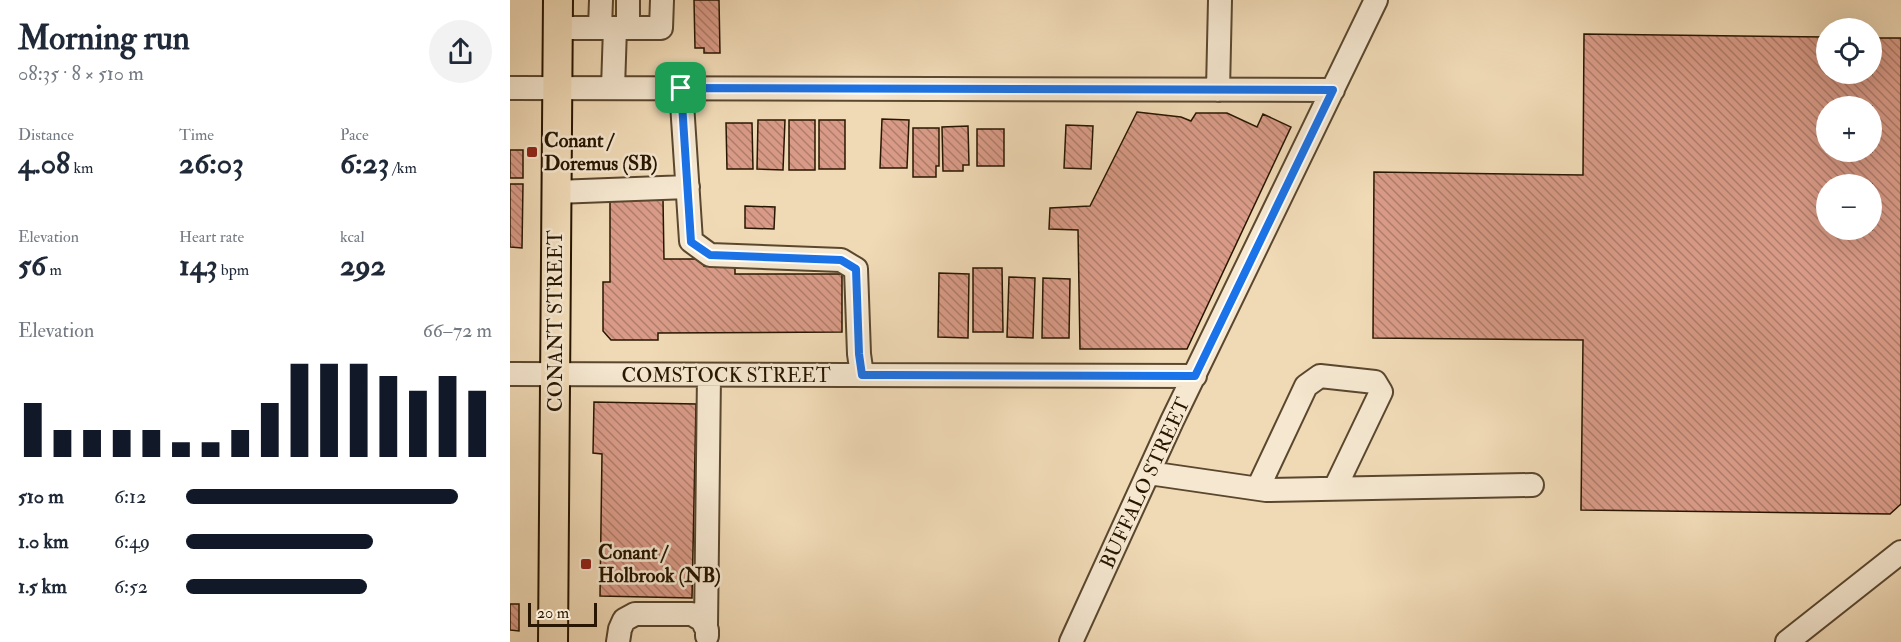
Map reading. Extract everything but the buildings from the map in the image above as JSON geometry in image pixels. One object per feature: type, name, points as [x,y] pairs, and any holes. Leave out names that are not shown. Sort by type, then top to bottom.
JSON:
[{"type":"main road","name":"CONANT STREET","points":[[553,642],[558,0]]},
{"type":"street","points":[[601,0],[614,28]]},
{"type":"street","points":[[613,88],[614,28],[628,0]]},
{"type":"street","points":[[558,28],[661,28],[662,0]]},
{"type":"street","points":[[1218,90],[1220,0]]},
{"type":"street","name":"BUFFALO STREET","points":[[1071,642],[1149,472],[1376,0]]},
{"type":"street","points":[[510,88],[1333,90]]},
{"type":"street","points":[[681,88],[691,242],[710,255],[841,260],[856,269],[859,354],[862,375]]},
{"type":"street","points":[[556,192],[687,187]]},
{"type":"street","name":"COMSTOCK STREET","points":[[510,374],[1195,376]]},
{"type":"street","points":[[707,635],[709,375]]},
{"type":"street","points":[[1258,488],[1306,386],[1320,376],[1375,382],[1381,392],[1335,488]]},
{"type":"street","points":[[1149,472],[1258,488],[1532,485]]},
{"type":"street","points":[[1788,642],[1901,552]]},
{"type":"street","points":[[618,642],[624,620],[635,614],[692,615],[702,620],[707,635]]},
{"type":"place","name":"Conant / Doremus (SB)","points":[[532,152]]},
{"type":"place","name":"Conant / Holbrook (NB)","points":[[586,564]]},
{"type":"route","points":[[681,88],[1333,90],[1195,376],[862,375],[859,354],[856,269],[841,260],[710,255],[691,242],[681,88]]}]
